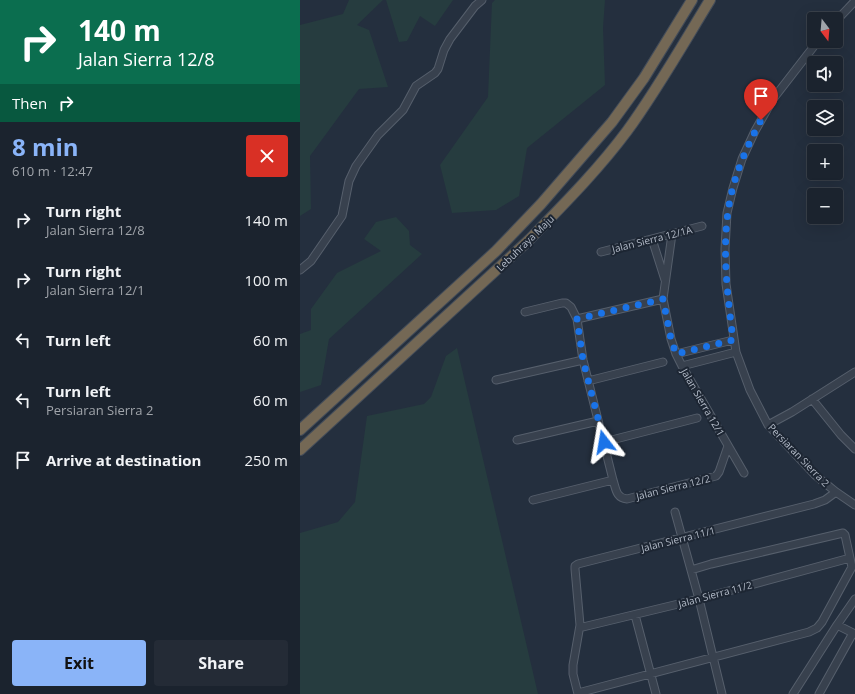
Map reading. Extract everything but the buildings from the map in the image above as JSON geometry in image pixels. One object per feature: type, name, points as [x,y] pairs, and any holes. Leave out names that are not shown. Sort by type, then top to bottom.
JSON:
[{"type":"highway","name":"Lebuhraya Maju","points":[[300,430],[496,250],[541,204],[612,122],[644,78],[692,0]]},
{"type":"highway","name":"Lebuhraya Maju","points":[[300,450],[529,240],[565,204],[627,131],[657,86],[710,0]]},
{"type":"street","points":[[300,270],[311,261],[342,216],[349,181],[356,166],[378,135],[403,110],[416,86],[435,73],[450,39],[475,6],[482,0]]},
{"type":"street","points":[[843,14],[855,1]]},
{"type":"street","name":"Persiaran Sierra 2","points":[[813,48],[773,99],[755,131],[742,159],[727,213],[725,249],[726,284],[733,340],[736,352],[750,390],[768,425],[815,474],[836,492],[855,505]]},
{"type":"street","name":"Jalan Sierra 12/1A","points":[[601,252],[702,226]]},
{"type":"street","name":"Jalan Sierra 12/1","points":[[672,234],[663,299],[671,339],[682,366],[744,473]]},
{"type":"street","points":[[652,239],[666,282]]},
{"type":"street","points":[[577,319],[663,299]]},
{"type":"street","points":[[525,312],[562,303],[566,303],[571,307],[577,319],[583,360],[613,480],[533,500]]},
{"type":"street","points":[[676,354],[733,340]]},
{"type":"street","points":[[710,346],[713,357]]},
{"type":"street","points":[[698,349],[700,360]]},
{"type":"street","points":[[682,366],[700,360],[736,352]]},
{"type":"street","points":[[496,380],[583,360]]},
{"type":"street","points":[[588,381],[663,362]]},
{"type":"street","points":[[768,425],[792,412],[855,372]]},
{"type":"street","points":[[812,399],[841,435],[855,449]]},
{"type":"street","points":[[604,442],[697,418]]},
{"type":"street","points":[[517,440],[598,420]]},
{"type":"street","name":"Jalan Sierra 12/2","points":[[613,480],[618,496],[622,499],[627,499],[716,476],[719,472],[728,446]]},
{"type":"street","name":"Jalan Sierra 11/1","points":[[580,625],[575,569],[575,566],[578,564],[814,504],[825,500],[836,492]]},
{"type":"street","points":[[675,512],[699,599],[722,694]]},
{"type":"street","points":[[580,625],[573,665],[573,674],[578,693],[809,632],[817,628],[822,622],[852,567],[845,535],[843,533],[718,562],[691,570]]},
{"type":"street","name":"Jalan Sierra 11/2","points":[[580,625],[583,627],[636,615],[850,558]]},
{"type":"street","points":[[793,694],[837,625],[855,600]]},
{"type":"street","points":[[636,615],[656,694]]},
{"type":"street","points":[[821,693],[854,633],[837,625]]},
{"type":"green space","points":[[349,0],[383,0],[357,25],[369,30],[388,87],[359,89],[310,156],[311,209],[300,216],[300,25],[343,14]]},
{"type":"green space","points":[[386,0],[453,0],[435,26],[420,16],[407,41],[399,42]]},
{"type":"green space","points":[[495,0],[605,0],[603,28],[605,85],[527,148],[519,196],[496,210],[452,213],[440,165],[488,97],[492,3]]},
{"type":"green space","points":[[396,217],[409,231],[410,245],[422,254],[329,339],[321,385],[300,392],[300,334],[311,330],[311,309],[337,273],[381,251],[364,239],[376,222]]},
{"type":"green space","points":[[457,348],[538,694],[300,694],[300,533],[338,522],[355,502],[367,416],[424,404],[431,397],[446,356]]},
{"type":"route","points":[[604,442],[583,360],[577,319],[663,299],[671,339],[676,354],[733,340],[726,284],[725,249],[727,213],[742,159],[761,120]]}]
